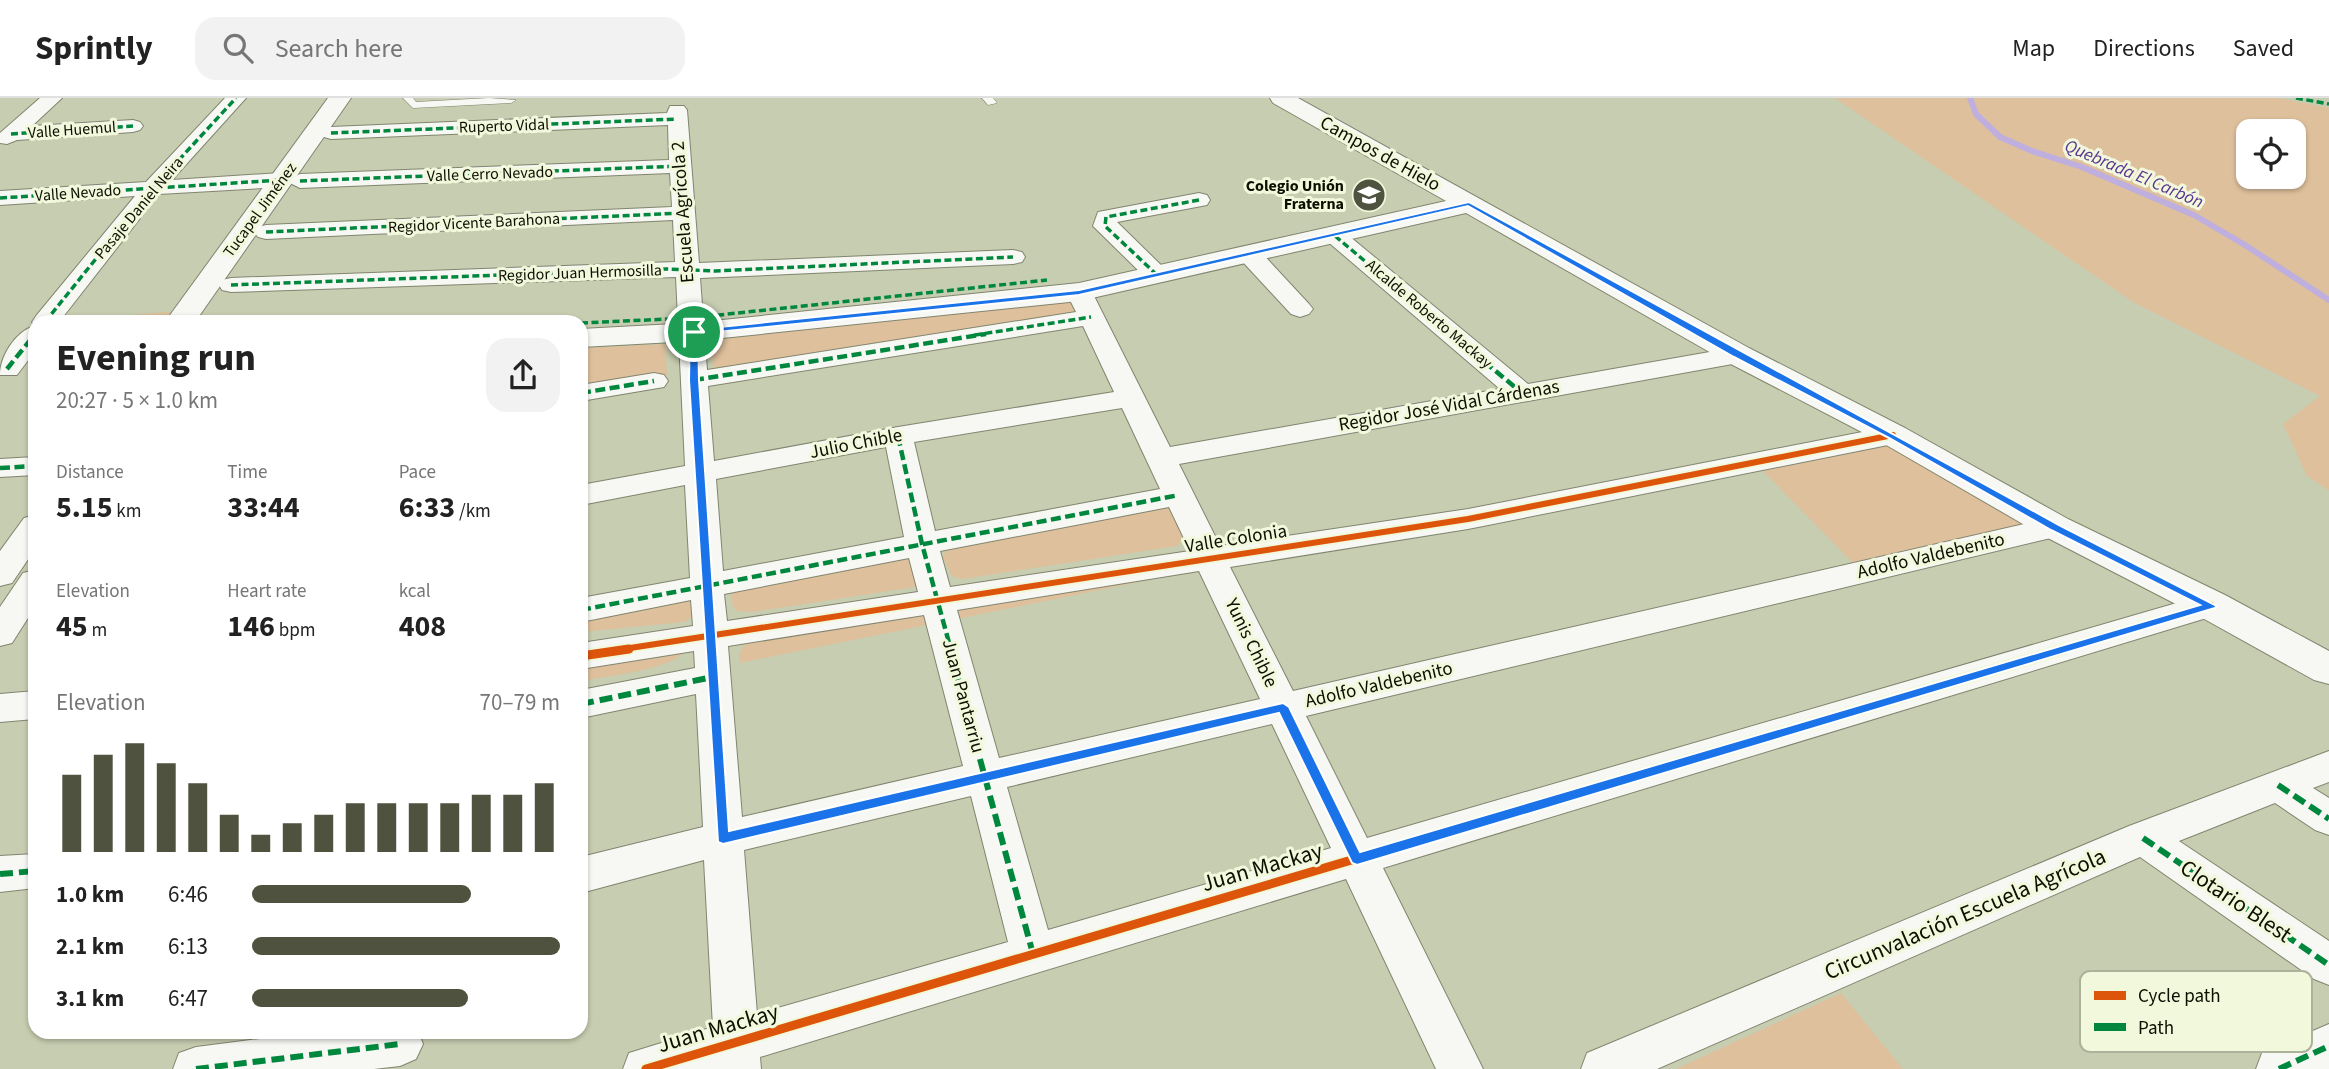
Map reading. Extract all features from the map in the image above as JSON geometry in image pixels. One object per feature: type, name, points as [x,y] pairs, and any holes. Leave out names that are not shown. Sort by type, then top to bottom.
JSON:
[{"type":"street","points":[[6,139],[52,98]]},
{"type":"street","name":"Pasaje Daniel Neira","points":[[51,315],[153,188],[236,98]]},
{"type":"street","name":"Tucapel Jiménez","points":[[211,315],[265,232],[290,181],[340,98]]},
{"type":"street","name":"Tucapel Jiménez","points":[[185,315],[331,133],[355,98]]},
{"type":"street","name":"Campos de Hielo","points":[[1281,98],[1738,355],[1893,435],[2055,527],[2329,669]]},
{"type":"street","name":"Ruperto Vidal","points":[[331,133],[677,115]]},
{"type":"street","name":"Escuela Agrícola 2","points":[[677,115],[686,271],[694,332],[694,380],[737,1056]]},
{"type":"street","name":"Valle Huemul","points":[[6,139],[134,127]]},
{"type":"street","name":"Valle Cerro Nevado","points":[[290,181],[681,166]]},
{"type":"street","name":"Valle Nevado","points":[[0,198],[290,181]]},
{"type":"street","points":[[1157,275],[1105,226],[1105,217],[1199,200]]},
{"type":"street","points":[[694,380],[1085,305],[1157,275],[1469,204]]},
{"type":"street","name":"Regidor Vicente Barahona","points":[[265,232],[683,213]]},
{"type":"street","name":"Alcalde Roberto Mackay","points":[[1335,236],[1522,393]]},
{"type":"street","points":[[1250,255],[1300,309]]},
{"type":"street","name":"Regidor Juan Hermosilla","points":[[231,285],[686,271],[1013,257]]},
{"type":"street","points":[[588,338],[1085,305]]},
{"type":"street","name":"Yunis Chible","points":[[1085,305],[1460,1069]]},
{"type":"street","points":[[4,369],[28,342]]},
{"type":"street","name":"Regidor José Vidal Cárdenas","points":[[1161,458],[1738,355]]},
{"type":"street","points":[[4,369],[28,367]]},
{"type":"street","points":[[588,392],[654,381]]},
{"type":"street","name":"Julio Chible","points":[[588,494],[898,436],[1132,398]]},
{"type":"street","name":"Valle Colonia","points":[[588,655],[1468,519],[1893,435]]},
{"type":"street","name":"Juan Pantarriu","points":[[898,436],[922,544],[1033,954]]},
{"type":"street","points":[[0,468],[28,466]]},
{"type":"street","points":[[588,609],[1179,495]]},
{"type":"street","name":"Adolfo Valdebenito","points":[[588,873],[723,838],[2055,527]]},
{"type":"street","points":[[0,575],[28,535]]},
{"type":"street","points":[[0,634],[28,592]]},
{"type":"street","name":"Juan Mackay","points":[[646,1069],[737,1056],[1033,954],[2211,606]]},
{"type":"street","points":[[588,704],[713,677]]},
{"type":"street","points":[[0,708],[28,706]]},
{"type":"street","name":"Circunvalación Escuela Agrícola","points":[[1604,1069],[2143,838],[2329,766]]},
{"type":"street","points":[[2278,785],[2329,818]]},
{"type":"street","name":"Clotario Blest","points":[[2143,838],[2329,965]]},
{"type":"street","points":[[0,874],[28,872]]},
{"type":"street","points":[[2279,1069],[2329,1046]]},
{"type":"street","points":[[196,1069],[399,1048]]},
{"type":"lane","points":[[408,98],[412,105],[432,106],[511,100]]},
{"type":"shaded area","points":[[1835,98],[2279,98],[2329,108],[2329,491],[2307,476],[2283,424],[2320,396],[2133,302]]},
{"type":"shaded area","points":[[1069,301],[1074,306],[1072,313],[717,371],[713,366],[712,345],[721,338]]},
{"type":"shaded area","points":[[180,311],[177,315],[132,315]]},
{"type":"shaded area","points":[[665,344],[667,375],[588,387],[588,348]]},
{"type":"shaded area","points":[[1895,444],[2038,524],[1854,564],[1763,471]]},
{"type":"shaded area","points":[[1169,505],[1185,537],[1177,546],[962,579],[952,576],[943,558],[946,549]]},
{"type":"shaded area","points":[[914,549],[928,585],[752,612],[737,611],[733,607],[730,591]]},
{"type":"shaded area","points":[[1183,573],[740,663],[741,650],[751,640]]},
{"type":"shaded area","points":[[694,598],[692,617],[684,622],[588,631],[588,615]]},
{"type":"shaded area","points":[[682,653],[665,664],[588,680],[588,658]]},
{"type":"shaded area","points":[[1841,993],[1903,1069],[1676,1069]]},
{"type":"waterway","name":"Quebrada El Carbón","points":[[1970,98],[1976,114],[2000,137],[2032,151],[2082,167],[2194,215],[2329,300]]},
{"type":"marked path","points":[[51,315],[153,188],[236,98]]},
{"type":"marked path","points":[[2296,98],[2329,104]]},
{"type":"marked path","points":[[331,133],[677,119]]},
{"type":"marked path","points":[[11,134],[133,126]]},
{"type":"marked path","points":[[300,181],[681,166]]},
{"type":"marked path","points":[[0,198],[281,180]]},
{"type":"marked path","points":[[1157,275],[1105,226],[1106,217],[1199,200]]},
{"type":"marked path","points":[[266,232],[683,213]]},
{"type":"marked path","points":[[1335,236],[1522,393]]},
{"type":"marked path","points":[[231,285],[666,269],[715,271],[1013,257]]},
{"type":"marked path","points":[[588,323],[691,318],[1047,280]]},
{"type":"marked path","points":[[694,380],[1091,317]]},
{"type":"marked path","points":[[7,369],[28,343]]},
{"type":"marked path","points":[[588,392],[654,381]]},
{"type":"marked path","points":[[898,436],[922,544],[1033,954]]},
{"type":"marked path","points":[[0,468],[28,466]]},
{"type":"marked path","points":[[588,609],[1179,495]]},
{"type":"marked path","points":[[588,703],[713,677]]},
{"type":"marked path","points":[[2278,785],[2329,819]]},
{"type":"marked path","points":[[2143,838],[2329,965]]},
{"type":"marked path","points":[[0,874],[28,872]]},
{"type":"marked path","points":[[196,1069],[400,1044]]},
{"type":"marked path","points":[[2279,1069],[2329,1046]]},
{"type":"cycle path","points":[[588,655],[1468,519],[1893,435]]},
{"type":"cycle path","points":[[646,1069],[2211,605]]},
{"type":"place","name":"Colegio Unión Fraterna","points":[[1369,195]]},
{"type":"route","points":[[1469,204],[1738,355],[1893,435],[2055,527],[2211,606],[1357,859],[1283,707],[723,838],[694,380],[694,332],[1079,292],[1469,204]]}]
